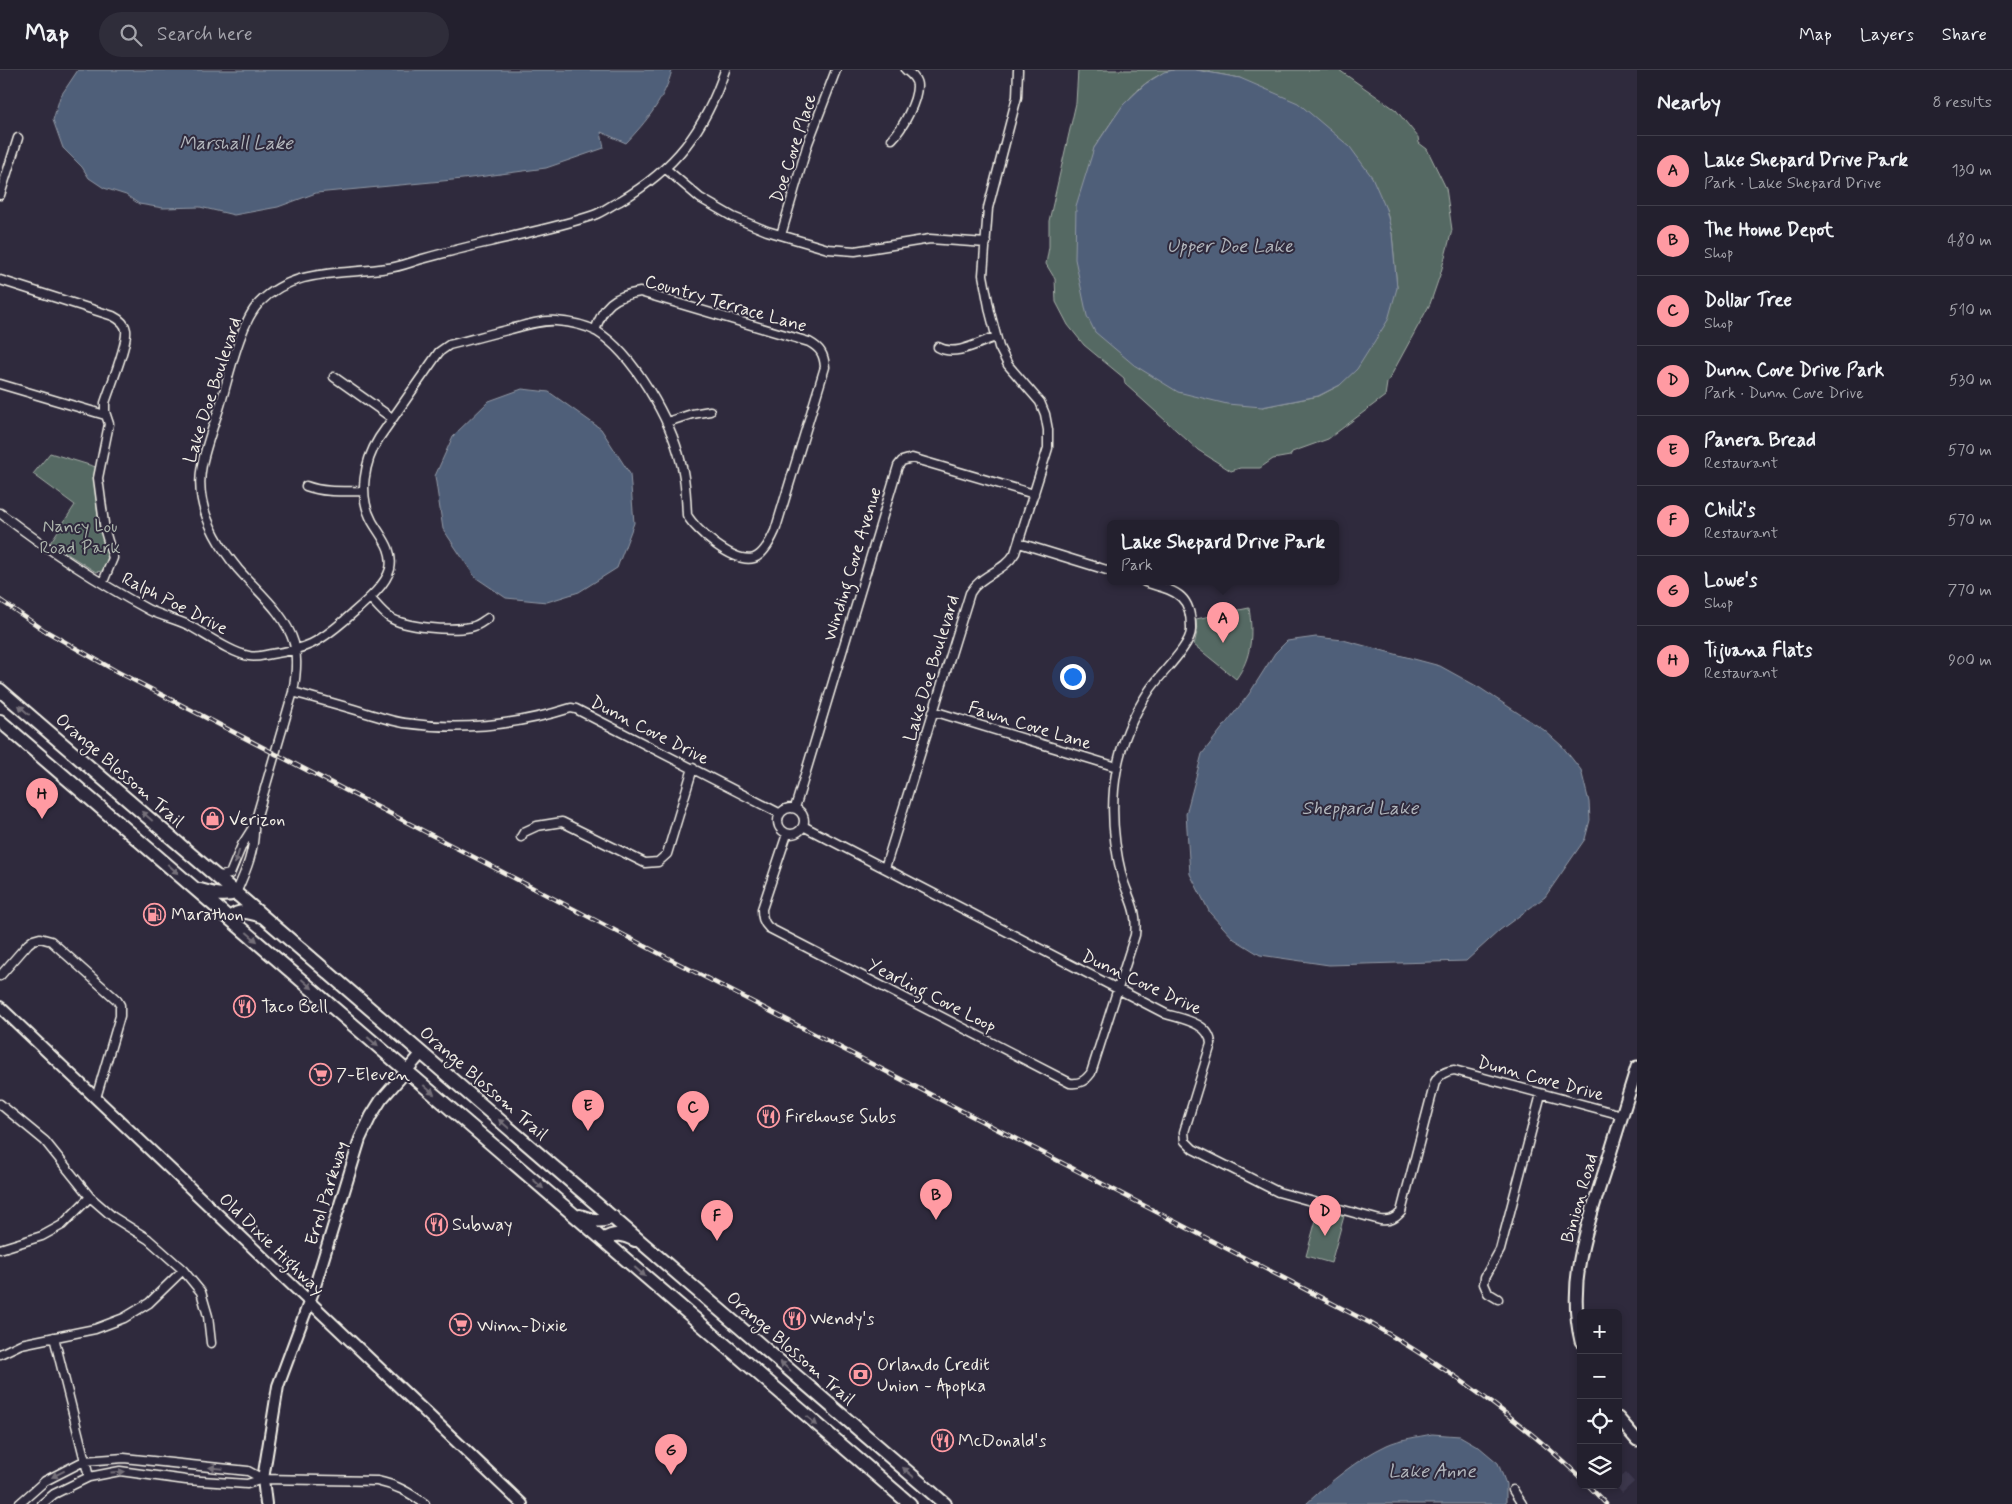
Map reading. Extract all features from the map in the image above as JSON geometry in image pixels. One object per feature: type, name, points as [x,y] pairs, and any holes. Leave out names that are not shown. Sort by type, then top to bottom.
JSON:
[{"type":"main road","name":"Orange Blossom Trail","points":[[0,690],[945,1504]]},
{"type":"main road","points":[[0,721],[910,1504]]},
{"type":"main road","points":[[195,888],[216,895],[226,896],[236,893]]},
{"type":"main road","points":[[230,918],[235,914],[248,912],[266,918]]},
{"type":"main road","name":"Binion Road","points":[[1577,1318],[1575,1306],[1579,1259],[1637,1067]]},
{"type":"main road","points":[[573,1214],[596,1221],[604,1221],[613,1217]]},
{"type":"main road","points":[[603,1240],[614,1234],[624,1234],[642,1242]]},
{"type":"main road","points":[[1622,1423],[1637,1440]]},
{"type":"street","name":"Lake Doe Boulevard","points":[[214,874],[221,876],[230,874],[242,845],[254,826],[293,692],[296,674],[296,651],[288,629],[273,607],[237,568],[222,547],[203,508],[200,492],[202,464],[242,334],[258,304],[279,287],[294,279],[312,274],[392,268],[595,214],[637,191],[666,169],[681,153],[706,116],[717,94],[725,70]]},
{"type":"street","name":"Doe Cove Place","points":[[780,235],[808,144],[836,70]]},
{"type":"street","points":[[892,139],[905,122],[917,86],[912,74],[906,70]]},
{"type":"street","name":"Lake Doe Boulevard","points":[[885,868],[970,593],[981,580],[1012,560],[1019,543],[1049,442],[1045,414],[1040,402],[1008,365],[995,337],[983,275],[990,195],[1017,97],[1018,70]]},
{"type":"street","points":[[0,195],[18,138]]},
{"type":"street","points":[[666,169],[687,189],[716,208],[752,226],[828,249],[855,251],[930,239],[986,242]]},
{"type":"street","points":[[0,280],[113,316],[120,320],[125,328],[126,336],[105,403],[105,416],[108,424],[98,478],[105,530],[114,558],[103,582]]},
{"type":"street","name":"Country Terrace Lane","points":[[595,331],[603,311],[611,302],[619,297],[640,292],[809,342],[821,351],[825,367],[775,531],[764,549],[753,558],[746,558],[724,550],[691,523],[687,515],[682,464],[667,422]]},
{"type":"street","points":[[306,486],[330,492],[364,491],[365,473],[374,447],[392,418],[439,352],[449,345],[546,321],[564,322],[595,331],[616,348],[637,373],[667,422],[692,414],[710,411]]},
{"type":"street","points":[[938,347],[944,351],[953,352],[995,337]]},
{"type":"street","points":[[334,377],[392,418]]},
{"type":"street","points":[[0,384],[105,416]]},
{"type":"street","name":"Winding Cove Avenue","points":[[795,808],[898,466],[912,458],[1034,494]]},
{"type":"street","name":"Ralph Poe Drive","points":[[0,512],[41,544],[149,609],[184,623],[241,654],[253,657],[296,651],[322,639],[370,598],[385,579],[390,570],[390,559],[386,543],[371,519],[364,491]]},
{"type":"street","points":[[1019,543],[1107,570]]},
{"type":"street","name":"Yearling Cove Loop","points":[[787,834],[762,909],[762,917],[769,928],[1070,1083],[1078,1084],[1086,1080],[1091,1073],[1135,935],[1136,925],[1135,913],[1122,878],[1116,851],[1113,798],[1117,767],[1136,712],[1162,672],[1187,645],[1192,630],[1189,610],[1182,596],[1176,591],[1155,585]]},
{"type":"street","points":[[370,598],[389,617],[404,623],[434,627],[469,628],[479,625],[488,618]]},
{"type":"street","name":"Dunn Cove Drive","points":[[293,692],[403,723],[463,727],[530,719],[570,708],[576,709],[779,813]]},
{"type":"street","name":"Fawn Cove Lane","points":[[934,711],[1117,767]]},
{"type":"street","points":[[521,837],[524,832],[537,826],[562,822],[645,863],[658,862],[667,854],[693,768]]},
{"type":"street","points":[[786,808],[795,808],[802,813],[804,818],[803,826],[794,834],[787,834],[778,825],[779,813],[786,808]]},
{"type":"street","name":"Lake Doe Boulevard","points":[[236,893],[250,856],[254,826]]},
{"type":"street","name":"Dunn Cove Drive","points":[[803,826],[1166,1014],[1203,1027],[1209,1034],[1210,1044],[1184,1132],[1185,1141],[1188,1146],[1278,1192],[1380,1220],[1392,1220],[1401,1212],[1435,1082],[1442,1074],[1454,1070],[1622,1116]]},
{"type":"street","points":[[0,976],[28,944],[40,938],[51,941],[118,1000],[120,1016],[96,1098]]},
{"type":"street","name":"Old Dixie Highway","points":[[0,1007],[522,1504]]},
{"type":"street","name":"Errol Parkway","points":[[266,1504],[263,1479],[278,1386],[309,1301],[360,1139],[381,1100],[422,1053]]},
{"type":"street","points":[[1498,1299],[1488,1293],[1484,1284],[1485,1277],[1500,1250],[1542,1094]]},
{"type":"street","points":[[2,1108],[45,1141],[90,1197],[114,1217],[148,1239],[183,1270],[201,1292],[208,1316],[211,1342]]},
{"type":"street","points":[[0,1249],[42,1236],[62,1225],[90,1197]]},
{"type":"street","points":[[0,1354],[21,1344],[95,1329],[124,1318],[149,1303],[183,1270]]},
{"type":"street","points":[[54,1336],[89,1476]]},
{"type":"street","points":[[19,1504],[45,1481],[84,1460],[124,1458],[248,1471],[263,1479]]},
{"type":"street","points":[[42,1504],[54,1494],[89,1476],[120,1471],[186,1480],[247,1484],[263,1479],[377,1481],[392,1484],[409,1492],[425,1504]]},
{"type":"street","points":[[1513,1490],[1522,1504]]},
{"type":"shaded area","points":[[1626,1473],[1634,1482],[1622,1493],[1618,1489],[1622,1489],[1622,1476]]},
{"type":"green space","points":[[1078,70],[1174,70],[1160,74],[1148,81],[1137,91],[1127,101],[1094,148],[1262,407],[1319,396],[1340,385],[1397,288],[1392,234],[1386,209],[1240,78],[1196,70],[1339,70],[1396,110],[1418,137],[1419,143],[1427,149],[1446,188],[1452,230],[1430,304],[1387,383],[1385,396],[1328,439],[1292,452],[1290,456],[1273,459],[1260,468],[1240,468],[1231,471],[1198,450],[1125,384],[1124,378],[1084,345],[1068,325],[1056,302],[1055,279],[1046,264],[1049,247],[1049,221],[1076,103]]},
{"type":"green space","name":"Nancy Lou Road Park","points":[[50,453],[96,467],[95,489],[98,518],[109,560],[102,571],[96,572],[50,543],[75,505],[33,474]]},
{"type":"green space","points":[[1249,608],[1250,645],[1245,662],[1236,679],[1194,645],[1197,632],[1196,619]]},
{"type":"green space","points":[[1319,1209],[1344,1216],[1331,1263],[1306,1256]]},
{"type":"water","name":"Marshall Lake","points":[[78,70],[672,70],[665,91],[654,110],[626,143],[601,132],[604,148],[546,168],[463,179],[316,193],[278,207],[234,215],[200,207],[163,208],[139,204],[126,195],[104,188],[89,178],[82,167],[63,148],[53,120],[60,97]]},
{"type":"water","name":"Upper Doe Lake","points":[[1196,70],[1240,78],[1298,103],[1350,147],[1372,177],[1386,209],[1392,234],[1397,288],[1388,320],[1357,369],[1340,385],[1318,396],[1262,407],[1227,404],[1178,392],[1134,365],[1095,332],[1087,316],[1075,259],[1076,206],[1094,148],[1123,105],[1145,84],[1164,72]]},
{"type":"water","points":[[522,389],[549,392],[601,429],[630,474],[634,523],[617,568],[579,592],[547,602],[506,598],[475,577],[443,529],[435,476],[453,436],[489,401]]},
{"type":"water","name":"Sheppard Lake","points":[[1316,637],[1343,640],[1440,666],[1480,688],[1544,730],[1562,746],[1581,770],[1589,802],[1590,820],[1585,839],[1545,897],[1500,930],[1466,961],[1329,965],[1260,955],[1234,939],[1210,913],[1190,874],[1186,814],[1202,754],[1249,694],[1275,653],[1287,641]]},
{"type":"water","name":"Lake Anne","points":[[1432,1434],[1460,1436],[1479,1447],[1498,1463],[1506,1484],[1506,1504],[1306,1504],[1365,1457],[1398,1441]]},
{"type":"railway","points":[[0,600],[44,630],[116,671],[1370,1323],[1426,1357],[1480,1394],[1532,1434],[1577,1474]]},
{"type":"railway","points":[[1592,1489],[1606,1504]]},
{"type":"place","name":"Lake Shepard Drive Park","points":[[1223,643]]},
{"type":"place","name":"Tijuana Flats","points":[[42,819]]},
{"type":"place","name":"Verizon","points":[[213,819]]},
{"type":"place","name":"Marathon","points":[[155,914]]},
{"type":"place","name":"Taco Bell","points":[[245,1006]]},
{"type":"place","name":"7-Eleven","points":[[320,1074]]},
{"type":"place","name":"Firehouse Subs","points":[[769,1116]]},
{"type":"place","name":"Panera Bread","points":[[588,1131]]},
{"type":"place","name":"Dollar Tree","points":[[693,1132]]},
{"type":"place","name":"The Home Depot","points":[[936,1220]]},
{"type":"place","name":"Subway","points":[[436,1224]]},
{"type":"place","name":"Dunn Cove Drive Park","points":[[1325,1236]]},
{"type":"place","name":"Chili's","points":[[717,1241]]},
{"type":"place","name":"Wendy's","points":[[794,1318]]},
{"type":"place","name":"Winn-Dixie","points":[[461,1325]]},
{"type":"place","name":"Orlando Credit Union - Apopka","points":[[861,1374]]},
{"type":"place","name":"McDonald's","points":[[942,1440]]},
{"type":"place","name":"Lowe's","points":[[671,1475]]}]
